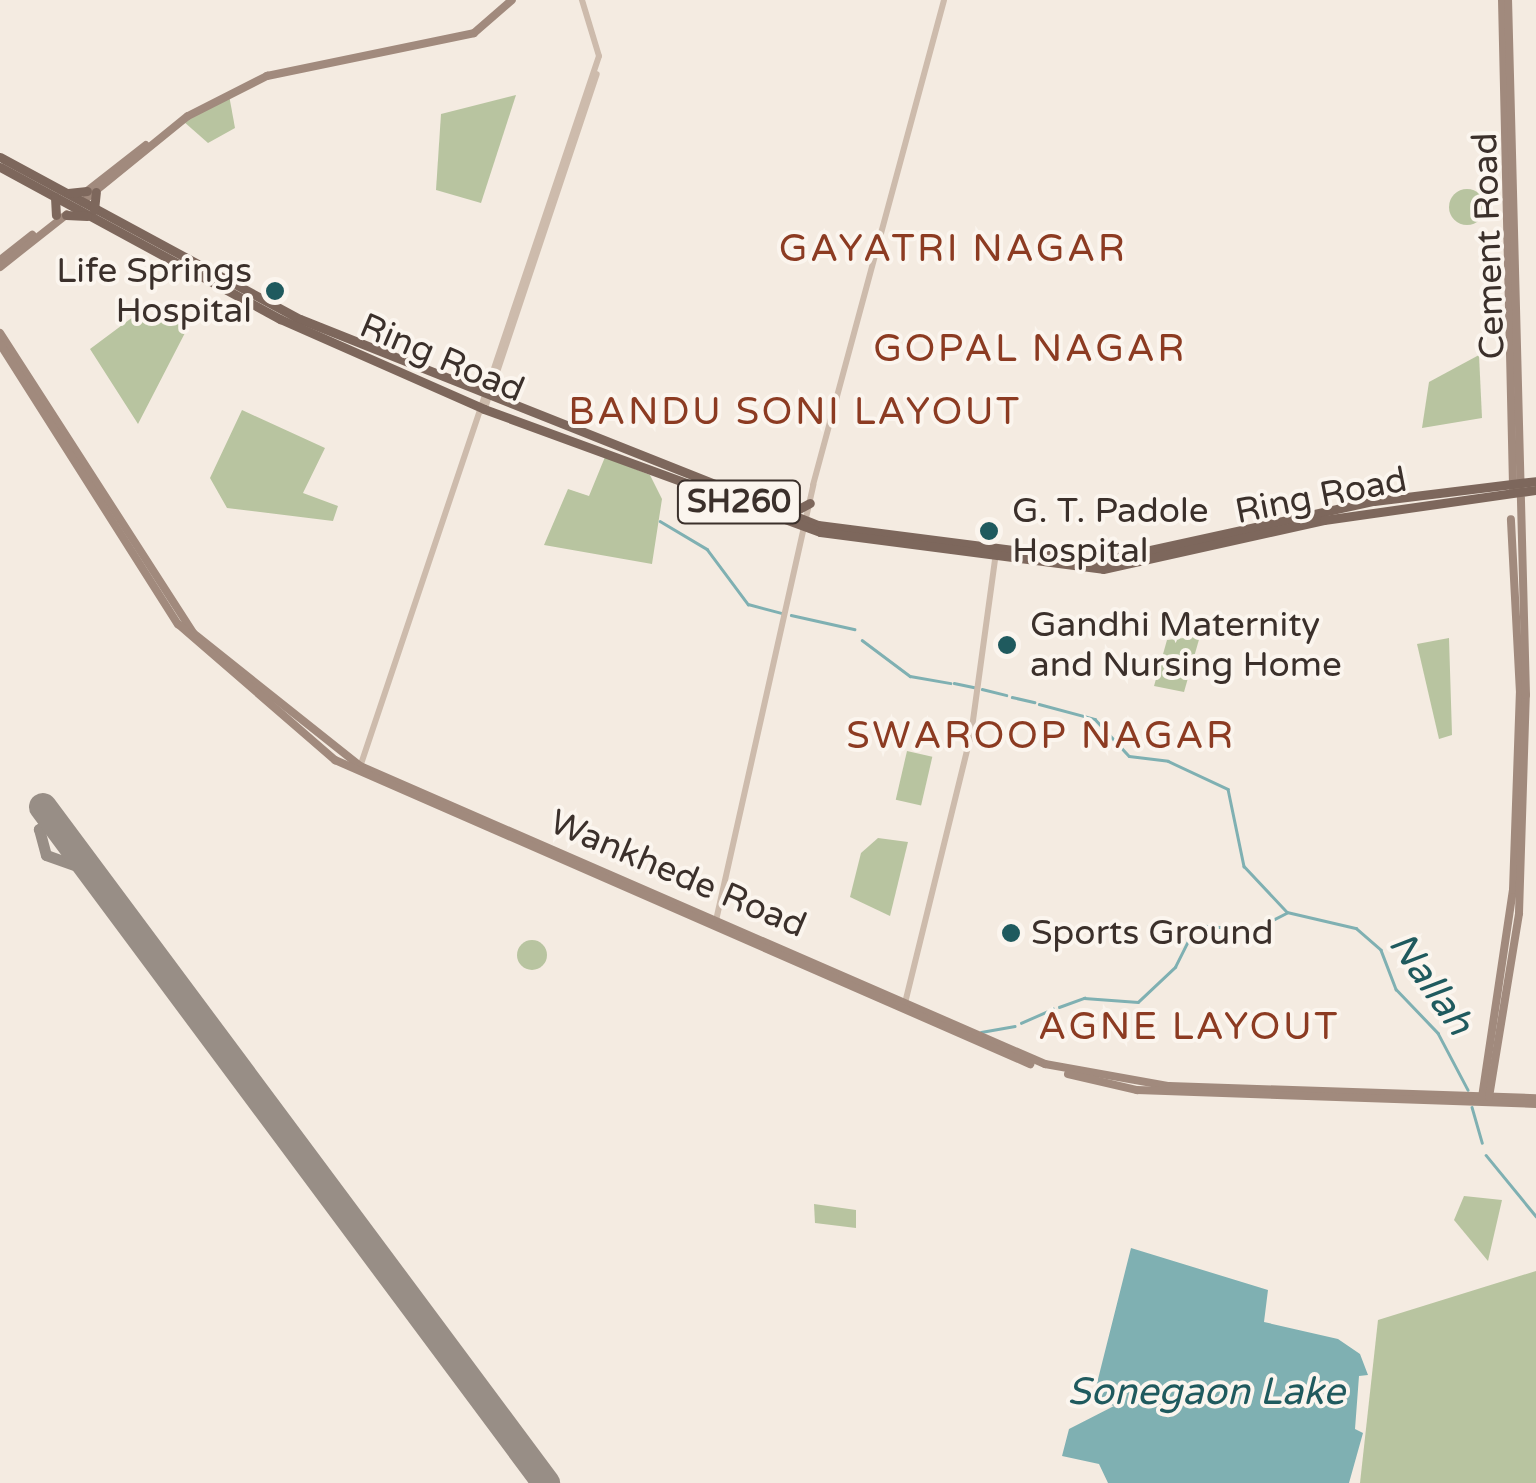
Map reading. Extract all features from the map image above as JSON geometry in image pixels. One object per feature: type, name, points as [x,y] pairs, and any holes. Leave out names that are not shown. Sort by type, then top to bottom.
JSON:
[{"type":"main road","points":[[0,264],[188,116],[267,76],[474,33],[508,0]]},
{"type":"main road","name":"Cement Road","points":[[1485,1099],[1520,891],[1505,0]]},
{"type":"main road","name":"SH260","points":[[0,157],[60,195],[71,208],[92,213],[300,320],[484,399],[790,512],[807,524]]},
{"type":"main road","name":"SH260","points":[[0,167],[60,195]]},
{"type":"main road","points":[[60,195],[92,191]]},
{"type":"main road","points":[[60,195],[71,208],[92,213],[92,191]]},
{"type":"main road","name":"Ring Road","points":[[92,213],[280,320],[807,524],[1103,569],[1536,481]]},
{"type":"main road","name":"Wankhede Road","points":[[0,332],[192,633],[359,769],[1028,1059],[1138,1083],[1536,1101]]},
{"type":"main road","points":[[0,344],[163,602],[203,651],[359,769]]},
{"type":"main road","name":"Ring Road","points":[[1516,484],[1536,490]]},
{"type":"main road","points":[[790,512],[810,502]]},
{"type":"main road","points":[[715,923],[1014,1059],[1106,1084],[1485,1099]]},
{"type":"street","points":[[359,769],[602,56],[585,0]]},
{"type":"street","points":[[715,923],[810,502],[944,0]]},
{"type":"street","points":[[905,1003],[971,734],[995,554]]},
{"type":"green space","points":[[229,95],[235,128],[208,143],[183,121]]},
{"type":"green space","points":[[516,95],[481,203],[436,190],[441,114]]},
{"type":"green space","points":[[1467,189],[1480,194],[1485,207],[1480,220],[1467,225],[1454,220],[1449,207],[1454,194]]},
{"type":"green space","points":[[141,311],[151,323],[169,313],[187,329],[138,424],[90,349]]},
{"type":"green space","points":[[1479,355],[1482,418],[1422,428],[1429,382]]},
{"type":"green space","points":[[242,410],[325,448],[303,493],[338,506],[333,521],[227,508],[210,478]]},
{"type":"green space","points":[[605,457],[650,475],[662,499],[652,564],[544,545],[568,489],[589,496]]},
{"type":"green space","points":[[1200,636],[1184,692],[1154,686],[1167,640]]},
{"type":"green space","points":[[1449,638],[1452,735],[1439,739],[1417,644]]},
{"type":"green space","points":[[907,751],[932,757],[921,806],[896,800]]},
{"type":"green space","points":[[878,838],[908,842],[890,916],[850,897],[861,853]]},
{"type":"green space","points":[[532,940],[543,944],[547,955],[543,966],[532,970],[521,966],[517,955],[521,944]]},
{"type":"green space","points":[[1464,1196],[1502,1200],[1488,1261],[1454,1220]]},
{"type":"green space","points":[[814,1204],[856,1210],[856,1228],[815,1223]]},
{"type":"green space","points":[[1536,1271],[1536,1483],[1360,1483],[1378,1320]]},
{"type":"water","name":"Sonegaon Lake","points":[[1131,1248],[1268,1290],[1264,1322],[1338,1339],[1360,1354],[1368,1375],[1359,1376],[1355,1429],[1363,1433],[1349,1483],[1108,1483],[1099,1464],[1062,1456],[1069,1429],[1114,1406],[1093,1399]]},
{"type":"waterway","points":[[660,521],[707,549],[748,604],[781,613]]},
{"type":"waterway","points":[[791,615],[854,629]]},
{"type":"waterway","points":[[862,640],[910,676],[950,683]]},
{"type":"waterway","points":[[954,683],[977,688]]},
{"type":"waterway","points":[[982,689],[1006,695]]},
{"type":"waterway","points":[[1012,697],[1034,702]]},
{"type":"waterway","name":"Nallah","points":[[1039,704],[1095,719],[1129,756],[1168,761],[1228,789],[1244,866],[1287,912],[1356,928],[1381,950],[1396,989],[1438,1033],[1468,1090]]},
{"type":"waterway","points":[[1059,1007],[1084,998],[1138,1002],[1175,967],[1196,925],[1253,930],[1287,913]]},
{"type":"waterway","points":[[1021,1023],[1053,1009]]},
{"type":"waterway","points":[[981,1032],[1014,1026]]},
{"type":"waterway","name":"Nallah","points":[[1472,1107],[1482,1143]]},
{"type":"waterway","points":[[1486,1155],[1536,1216]]},
{"type":"taxiway","points":[[68,840],[60,820],[39,829],[46,855],[91,871]]},
{"type":"runway","points":[[43,807],[546,1483]]},
{"type":"place","name":"Life Springs Hospital","points":[[275,291]]},
{"type":"place","name":"G. T. Padole Hospital","points":[[989,531]]},
{"type":"place","name":"Gandhi Maternity and Nursing Home","points":[[1007,645]]},
{"type":"place","name":"Sports Ground","points":[[1011,933]]},
{"type":"district","name":"GAYATRI NAGAR","points":[[953,250]]},
{"type":"district","name":"GOPAL NAGAR","points":[[1030,350]]},
{"type":"district","name":"BANDU SONI LAYOUT","points":[[795,413]]},
{"type":"district","name":"SWAROOP NAGAR","points":[[1041,737]]},
{"type":"district","name":"AGNE LAYOUT","points":[[1189,1028]]}]
